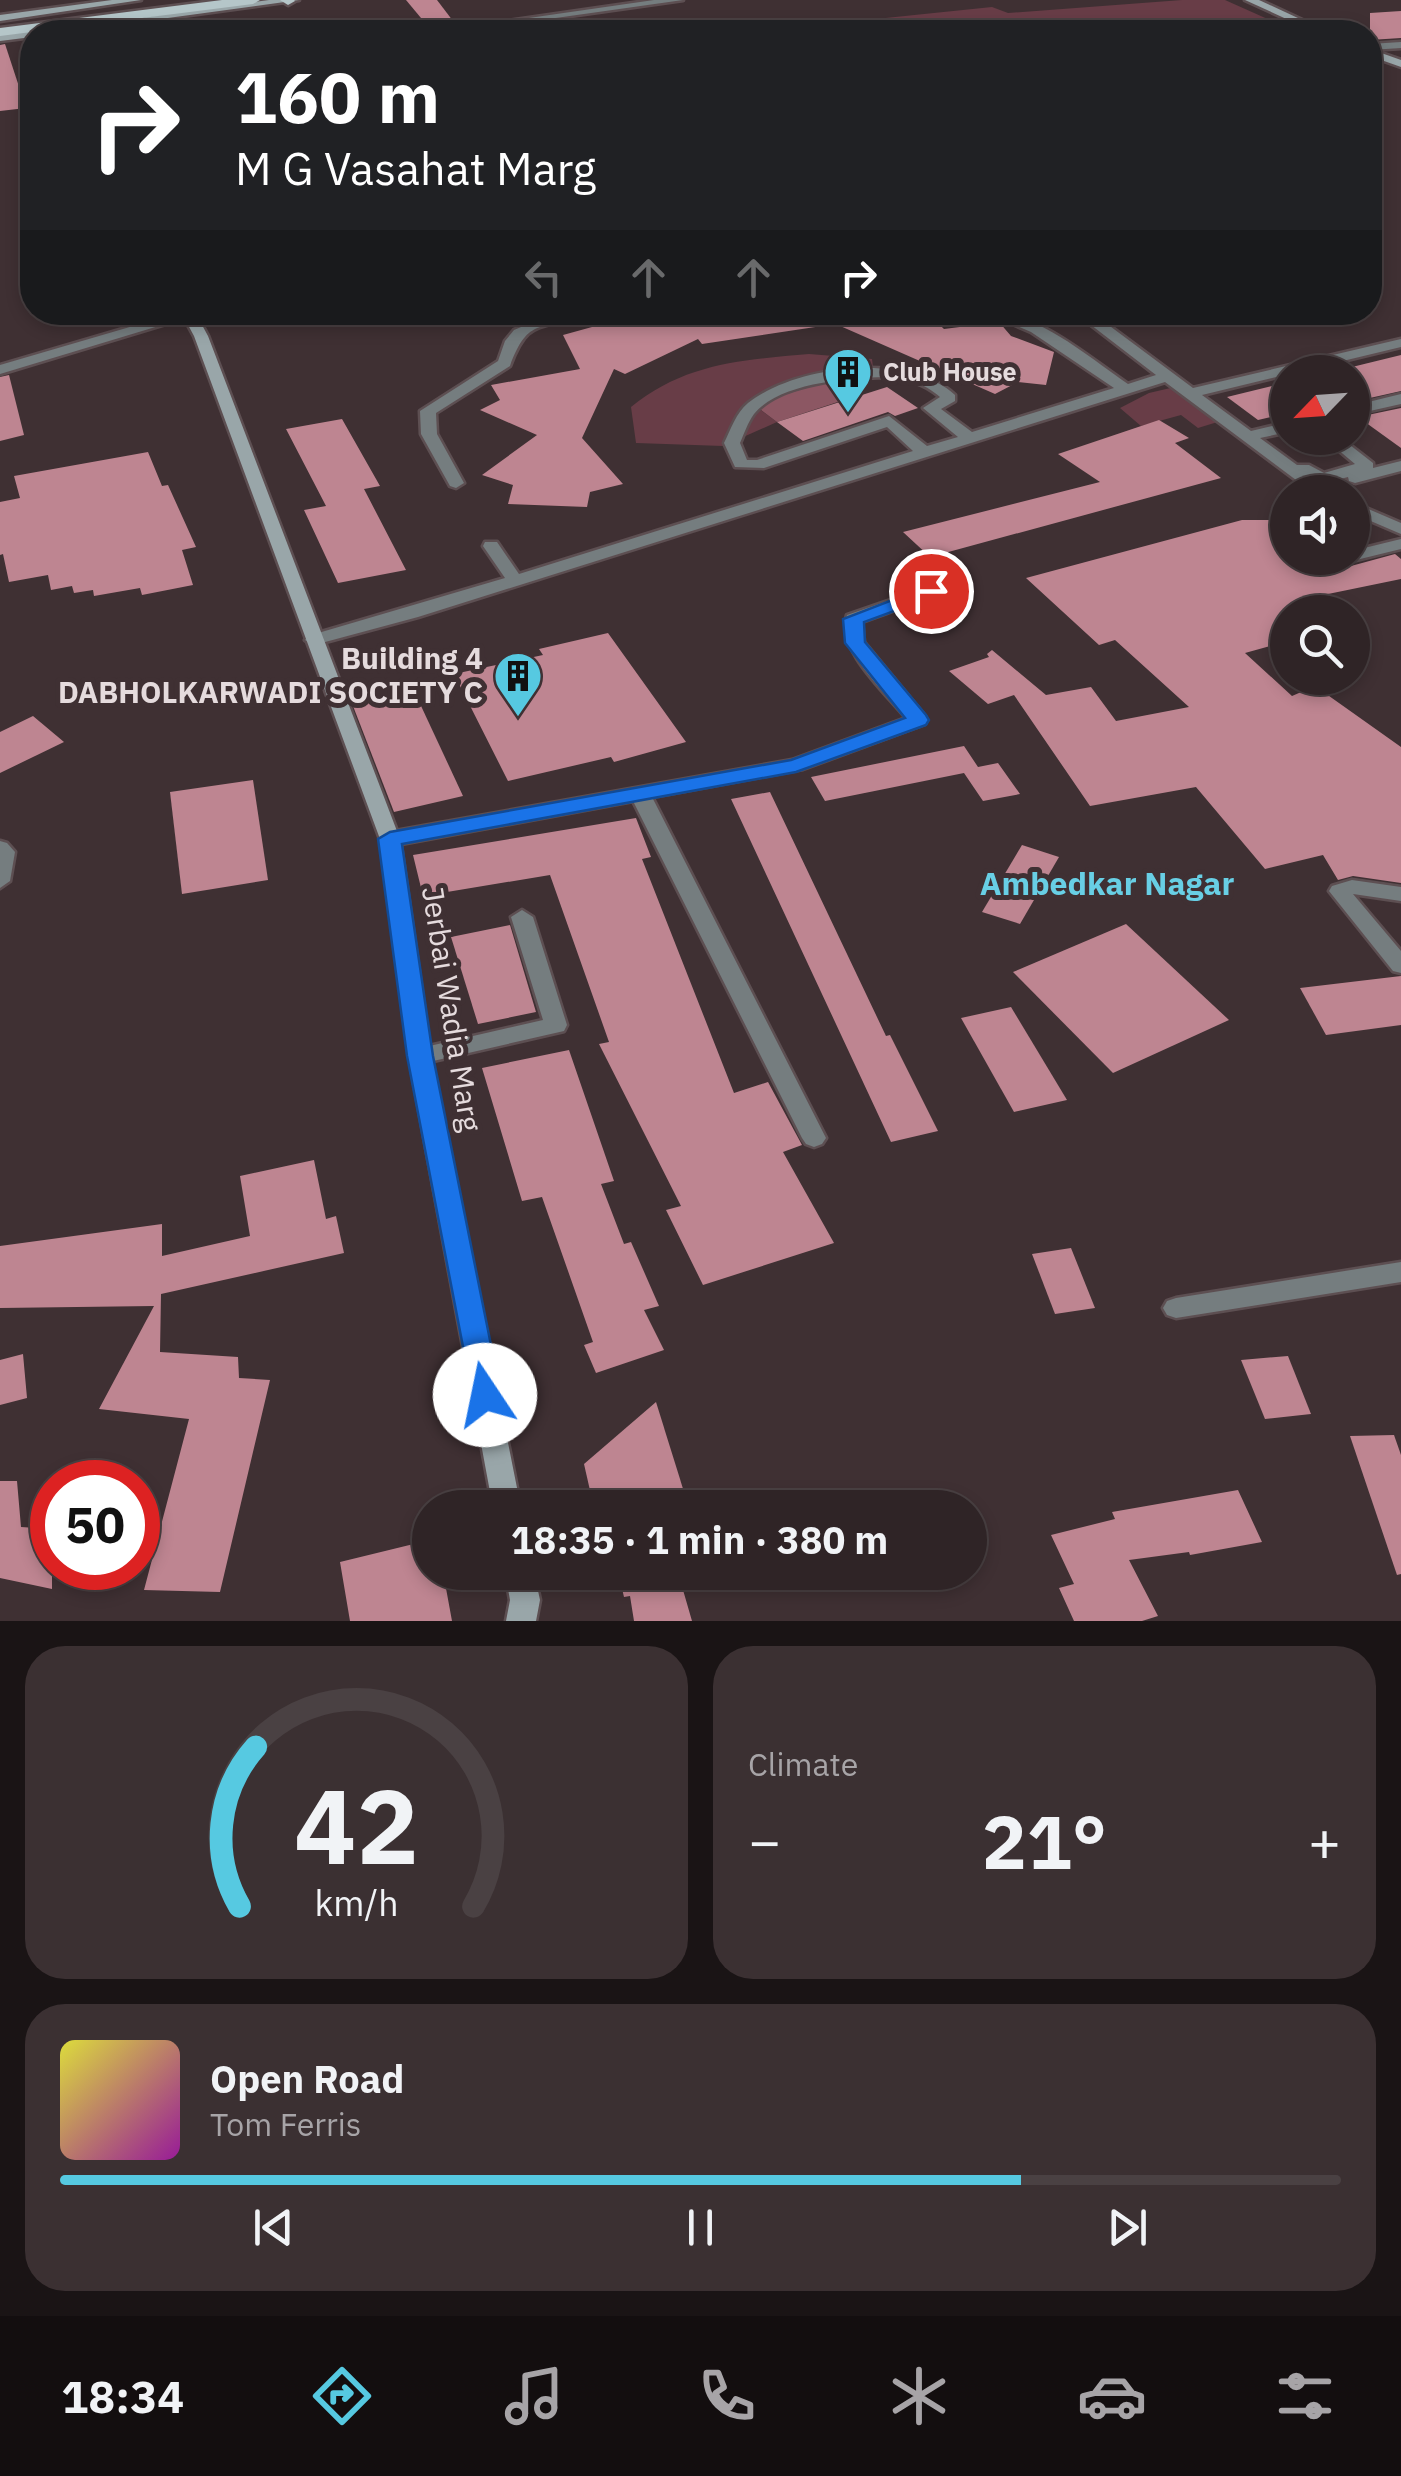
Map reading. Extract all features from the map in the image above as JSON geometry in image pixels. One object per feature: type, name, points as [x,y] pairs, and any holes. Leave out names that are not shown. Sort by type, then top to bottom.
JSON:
[{"type":"main road","points":[[73,20],[136,0]]},
{"type":"main road","points":[[79,20],[198,0]]},
{"type":"main road","points":[[84,20],[253,0]]},
{"type":"main road","points":[[87,20],[290,0]]},
{"type":"main road","points":[[1250,0],[1296,20]]},
{"type":"main road","points":[[0,18],[34,20]]},
{"type":"main road","name":"Jerbai Wadia Marg","points":[[194,325],[390,839],[420,1056],[504,1490]]},
{"type":"main road","points":[[521,1621],[523,1590]]},
{"type":"street","points":[[527,20],[678,0]]},
{"type":"street","points":[[0,370],[151,325]]},
{"type":"street","points":[[456,484],[429,434],[428,411],[450,394],[495,372],[505,362],[505,350],[513,336],[533,325]]},
{"type":"street","points":[[1026,325],[1126,389]]},
{"type":"street","points":[[1097,325],[1296,467]]},
{"type":"street","points":[[1191,392],[1401,343]]},
{"type":"street","points":[[924,452],[889,421],[758,464],[741,464],[732,443],[750,409],[806,379],[850,373],[887,373],[933,383],[950,398],[932,408],[969,438]]},
{"type":"street","points":[[314,640],[1168,376]]},
{"type":"street","points":[[1370,407],[1401,399]]},
{"type":"street","points":[[1251,436],[1270,431]]},
{"type":"street","points":[[1284,455],[1305,475]]},
{"type":"street","points":[[1356,455],[1367,463],[1366,471]]},
{"type":"street","points":[[1353,475],[1401,466]]},
{"type":"street","points":[[1370,516],[1401,529]]},
{"type":"street","points":[[1370,552],[1401,544]]},
{"type":"street","points":[[491,546],[516,580]]},
{"type":"street","points":[[390,839],[796,766],[918,720],[855,643],[853,619],[931,591]]},
{"type":"street","points":[[640,794],[814,1138]]},
{"type":"street","points":[[0,848],[5,852],[0,882]]},
{"type":"street","points":[[1401,894],[1352,887],[1339,891],[1401,966]]},
{"type":"street","points":[[420,1056],[556,1026],[522,917]]},
{"type":"street","points":[[1176,1308],[1401,1272]]},
{"type":"shaded area","points":[[1225,0],[1270,20],[867,20],[992,7],[1008,13]]},
{"type":"shaded area","points":[[809,354],[872,359],[874,376],[839,378],[754,405],[777,422],[723,446],[636,443],[631,407],[672,381],[715,366]]},
{"type":"shaded area","points":[[839,378],[862,394],[777,422],[753,404]]},
{"type":"shaded area","points":[[1179,386],[1224,420],[1198,428],[1181,415],[1141,426],[1120,408],[1149,393]]},
{"type":"building","points":[[406,0],[437,0],[452,20],[423,20]]},
{"type":"building","points":[[1401,11],[1401,38],[1382,39],[1382,20],[1370,20],[1370,13]]},
{"type":"building","points":[[5,44],[20,90],[20,109],[0,111],[0,45]]},
{"type":"building","points":[[593,325],[822,325],[702,344],[698,339],[625,374],[614,369],[582,438],[623,484],[590,492],[587,507],[508,504],[513,485],[482,475],[537,435],[480,410],[500,400],[491,385],[580,369],[563,335]]},
{"type":"building","points":[[838,325],[940,325],[944,329],[1002,325],[1011,336],[1054,352],[1046,385],[1018,382],[995,394]]},
{"type":"building","points":[[1401,355],[1401,391],[1370,398],[1370,363]]},
{"type":"building","points":[[9,375],[24,435],[0,441],[0,377]]},
{"type":"building","points":[[1270,386],[1270,417],[1258,420],[1227,397]]},
{"type":"building","name":"Club House","points":[[887,387],[918,408],[895,416],[888,412],[803,441],[777,422]]},
{"type":"building","points":[[1401,408],[1401,448],[1370,426],[1370,414]]},
{"type":"building","points":[[342,419],[380,486],[364,489],[406,570],[338,583],[304,510],[326,506],[286,429]]},
{"type":"building","points":[[1159,420],[1189,438],[1175,443],[1221,478],[930,557],[903,532],[1100,482],[1058,454]]},
{"type":"building","points":[[148,452],[196,547],[182,550],[193,585],[142,595],[140,588],[94,596],[93,590],[74,593],[72,586],[51,590],[48,575],[9,582],[3,554],[0,555],[0,502],[20,498],[14,476]]},
{"type":"building","points":[[1242,520],[1270,520],[1270,575],[1370,575],[1370,561],[1395,554],[1401,559],[1401,579],[1329,595],[1270,595],[1270,646],[1245,653],[1270,676],[1270,695],[1328,695],[1401,747],[1401,883],[1353,876],[1338,880],[1323,855],[1265,869],[1196,787],[1090,806],[1014,695],[988,704],[949,671],[989,657],[987,654],[992,650],[1046,695],[1091,687],[1116,721],[1189,707],[1115,640],[1099,645],[1026,578]]},
{"type":"building","points":[[608,633],[686,742],[614,762],[611,757],[508,781],[454,674],[543,655],[539,649]]},
{"type":"building","points":[[415,693],[463,796],[394,812],[353,706]]},
{"type":"building","points":[[33,716],[64,742],[0,773],[0,732]]},
{"type":"building","points":[[964,746],[978,767],[998,763],[1020,794],[983,801],[964,773],[825,801],[811,777]]},
{"type":"building","points":[[253,780],[268,880],[182,894],[170,792]]},
{"type":"building","points":[[770,792],[886,1036],[890,1035],[938,1131],[891,1142],[731,799]]},
{"type":"building","points":[[636,818],[651,857],[642,859],[734,1093],[768,1082],[802,1145],[783,1152],[834,1243],[703,1285],[666,1210],[681,1206],[599,1044],[609,1042],[550,875],[423,896],[413,855]]},
{"type":"building","points":[[1022,845],[1059,857],[1020,924],[982,912]]},
{"type":"building","points":[[1126,924],[1229,1020],[1113,1073],[1013,972]]},
{"type":"building","points":[[510,925],[536,1012],[478,1024],[451,937]]},
{"type":"building","points":[[1401,976],[1401,1025],[1326,1035],[1300,988]]},
{"type":"building","points":[[1011,1007],[1067,1100],[1014,1112],[961,1018]]},
{"type":"building","points":[[569,1050],[614,1181],[601,1184],[624,1244],[631,1242],[659,1306],[644,1310],[664,1350],[596,1373],[584,1345],[593,1342],[542,1197],[522,1201],[482,1068]]},
{"type":"building","points":[[314,1160],[326,1219],[336,1216],[344,1253],[161,1294],[160,1352],[238,1357],[239,1378],[270,1380],[220,1592],[144,1590],[160,1590],[160,1529],[189,1419],[99,1409],[154,1306],[0,1308],[0,1246],[162,1224],[162,1256],[250,1236],[240,1176]]},
{"type":"building","points":[[1071,1248],[1095,1308],[1055,1314],[1032,1254]]},
{"type":"building","points":[[23,1354],[27,1398],[0,1405],[0,1360]]},
{"type":"building","points":[[1288,1356],[1311,1414],[1265,1419],[1241,1360]]},
{"type":"building","points":[[656,1402],[683,1490],[590,1490],[584,1464]]},
{"type":"building","points":[[1394,1435],[1401,1455],[1401,1574],[1397,1575],[1350,1436]]},
{"type":"building","points":[[0,1481],[17,1481],[21,1527],[30,1528],[30,1584],[0,1578]]},
{"type":"building","points":[[1238,1490],[1262,1542],[1190,1555],[1189,1552],[1129,1560],[1158,1616],[1142,1621],[1074,1621],[1059,1588],[1074,1584],[1051,1535],[1115,1519],[1112,1512]]},
{"type":"building","points":[[412,1544],[412,1590],[446,1590],[452,1621],[350,1621],[340,1562]]},
{"type":"building","points":[[622,1590],[683,1590],[692,1621],[634,1621],[630,1596],[624,1597]]},
{"type":"place","name":"Club House","points":[[848,414]]},
{"type":"place","name":"Building 4 DABHOLKARWADI SOCIETY C","points":[[518,718]]},
{"type":"district","name":"Ambedkar Nagar","points":[[1107,884]]},
{"type":"route","points":[[485,1395],[420,1056],[390,839],[796,766],[918,720],[855,643],[853,619],[931,591]]}]
